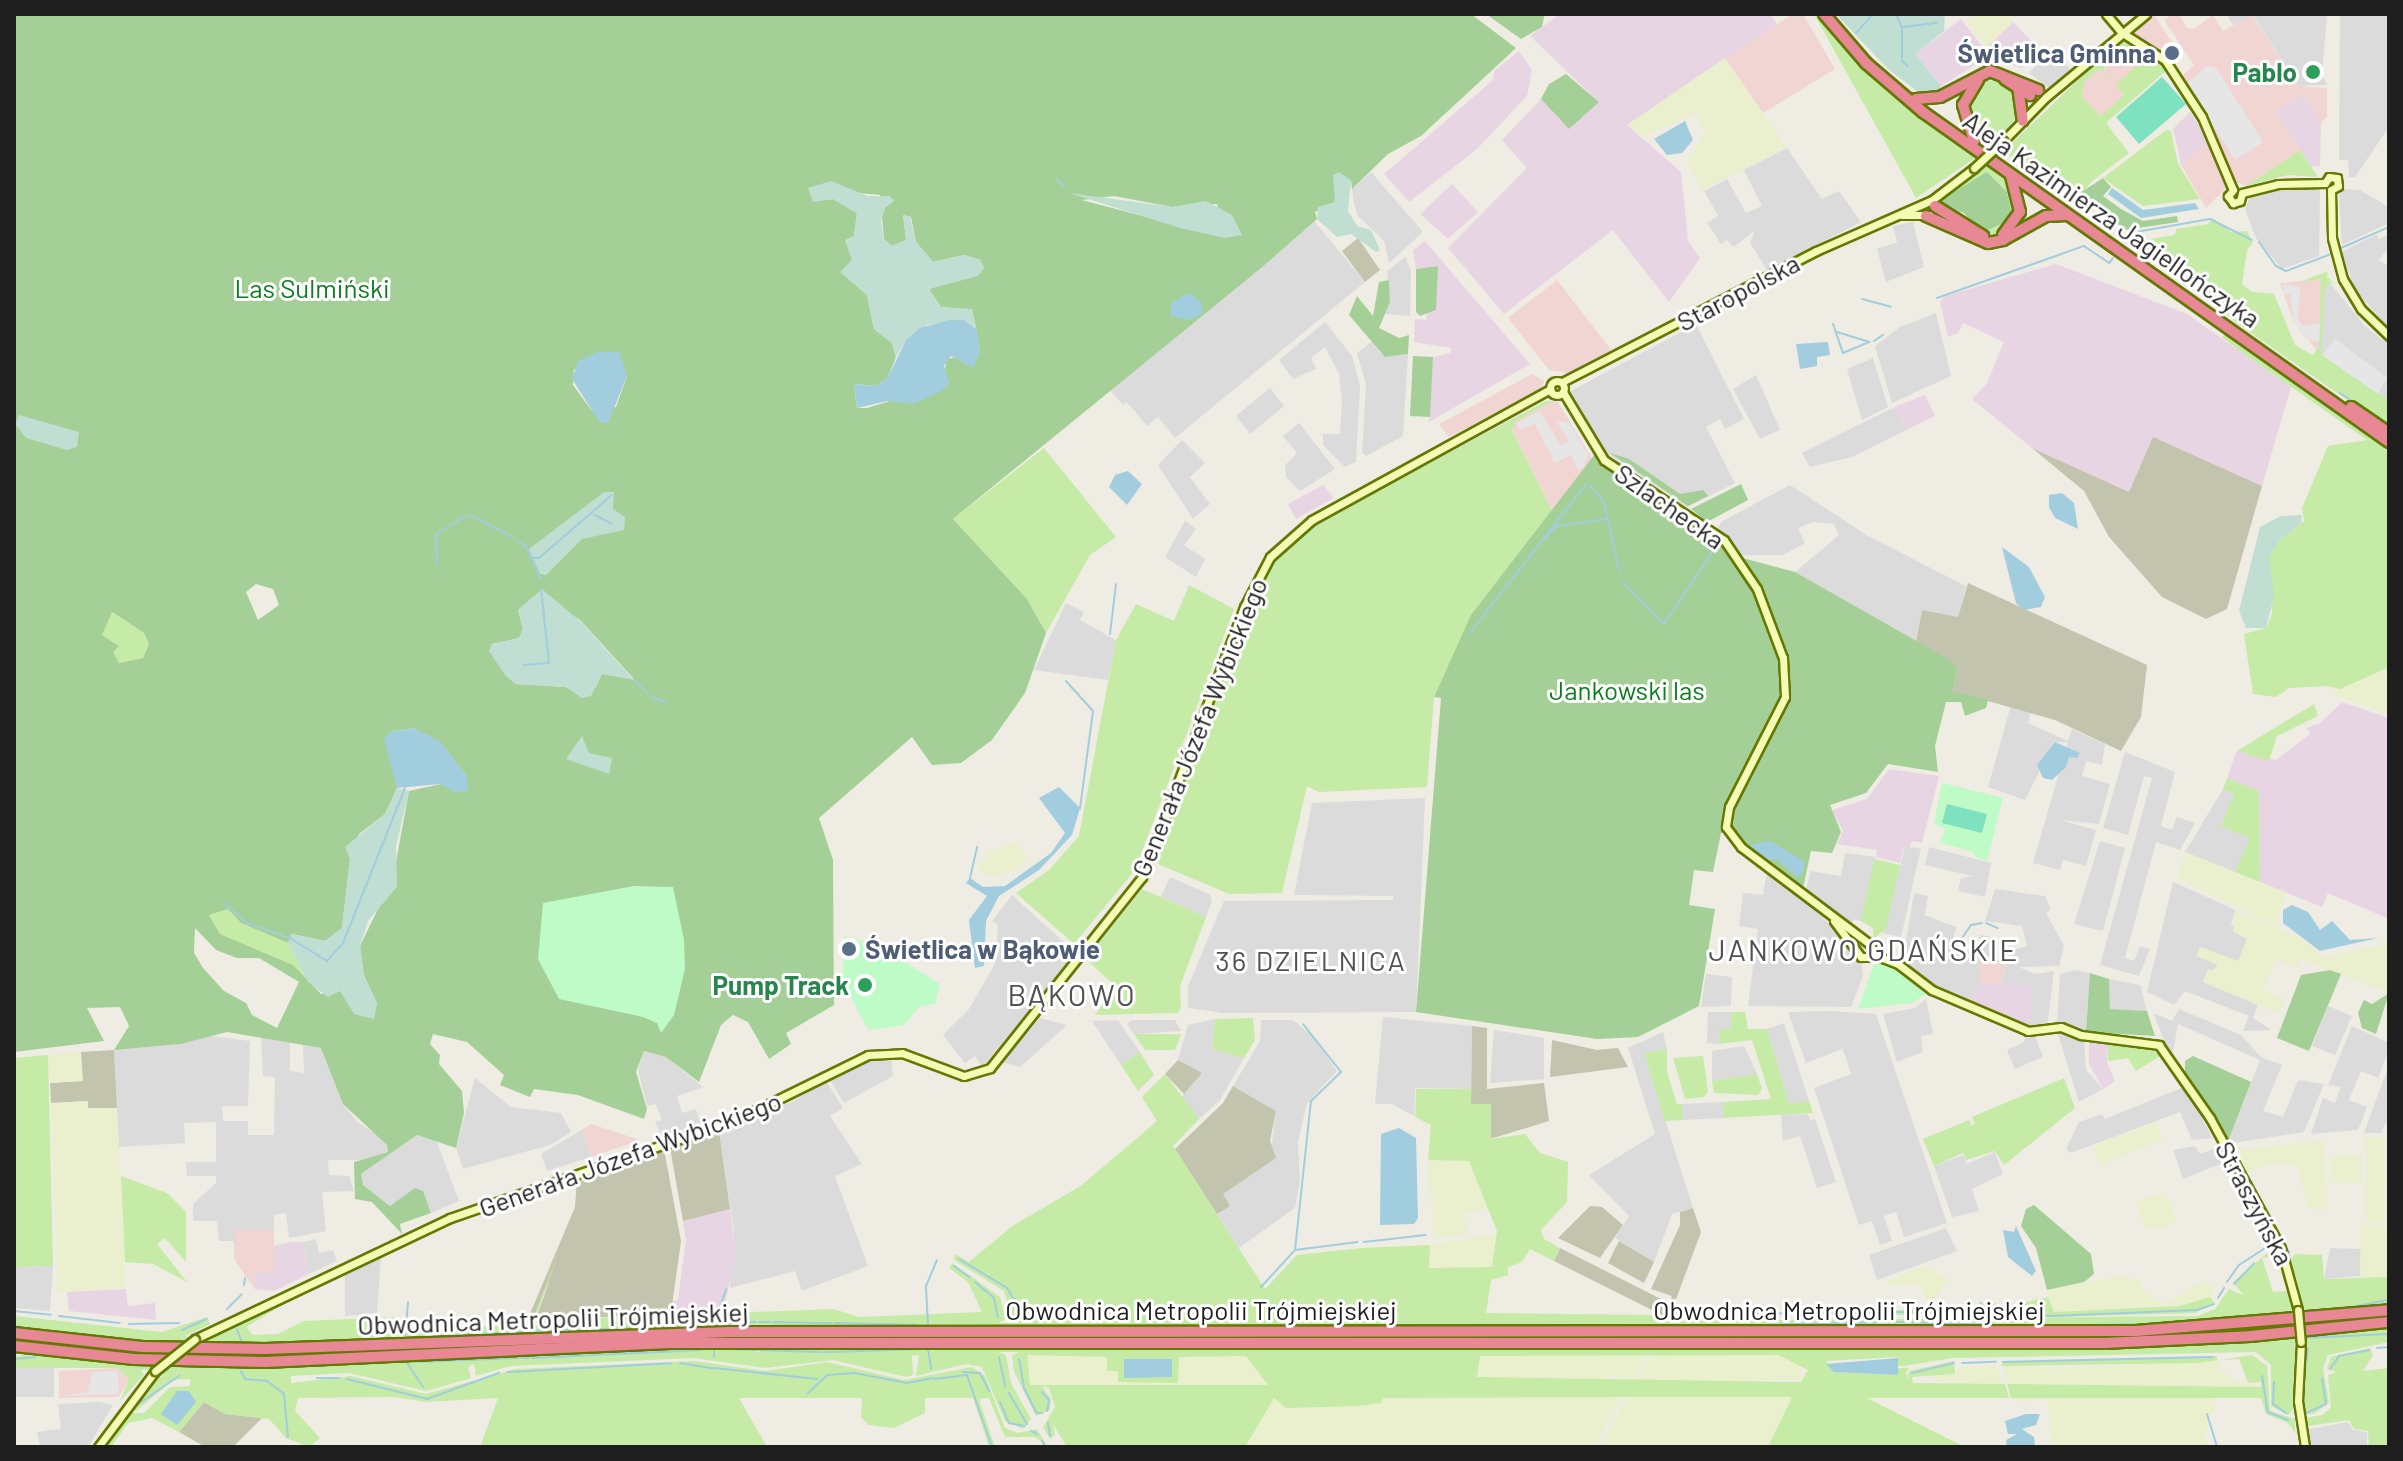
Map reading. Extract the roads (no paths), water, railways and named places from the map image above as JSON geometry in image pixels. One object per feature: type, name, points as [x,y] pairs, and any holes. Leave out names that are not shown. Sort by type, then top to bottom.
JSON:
[{"type":"highway","name":"Aleja Kazimierza Jagiellończyka","points":[[1824,14],[1884,80],[2067,215],[2389,442]]},
{"type":"highway","name":"Aleja Kazimierza Jagiellończyka","points":[[1831,14],[1916,99],[2389,433]]},
{"type":"highway","points":[[1916,99],[1940,97],[1990,71],[2038,97]]},
{"type":"highway","points":[[1974,141],[1964,113],[1970,87],[1995,76],[2038,97]]},
{"type":"highway","points":[[2018,87],[2023,121]]},
{"type":"highway","points":[[1934,203],[1976,234],[2001,236],[2014,226],[2020,212],[2010,174]]},
{"type":"highway","points":[[1924,216],[1988,243],[2003,240],[2046,216],[2067,215]]},
{"type":"highway","name":"Obwodnica Metropolii Trójmiejskiej","points":[[14,1333],[142,1347],[265,1349],[765,1337],[2121,1331],[2256,1325],[2389,1310]]},
{"type":"highway","name":"Obwodnica Metropolii Trójmiejskiej","points":[[14,1346],[50,1351],[265,1362],[765,1337],[2104,1343],[2250,1336],[2389,1322]]},
{"type":"highway","points":[[14,1354],[50,1351]]},
{"type":"main road","points":[[2106,14],[2121,32],[2165,60],[2202,117],[2233,190],[2242,193],[2278,184],[2325,183]]},
{"type":"main road","points":[[1918,205],[1924,216],[1934,203],[2023,121],[2038,97],[2146,14]]},
{"type":"main road","points":[[2325,183],[2329,177],[2337,178],[2338,186],[2331,190]]},
{"type":"main road","points":[[2325,183],[2331,190],[2332,238],[2343,279],[2361,309],[2389,336]]},
{"type":"main road","points":[[2233,190],[2228,196],[2233,203],[2240,201],[2242,193]]},
{"type":"main road","name":"Staropolska","points":[[1558,390],[1816,251],[1918,205],[1934,203]]},
{"type":"main road","name":"Staropolska","points":[[1901,215],[1924,216]]},
{"type":"main road","name":"Generała Józefa Wybickiego","points":[[98,1447],[155,1371],[195,1339],[450,1218],[740,1118],[868,1055],[902,1053],[964,1076],[990,1068],[1142,877],[1248,596],[1270,557],[1312,520],[1539,397],[1558,390]]},
{"type":"main road","name":"Szlachecka","points":[[1558,390],[1604,460],[1730,545],[1768,613],[1783,658],[1785,697],[1729,807],[1726,827],[1741,847],[1834,921]]},
{"type":"main road","points":[[1834,921],[1871,945],[1872,954],[1861,957],[1834,921]]},
{"type":"main road","points":[[1847,941],[1854,934]]},
{"type":"main road","name":"Straszyńska","points":[[1872,954],[1905,968],[1932,990],[2033,1032],[2051,1026],[2159,1045],[2210,1118],[2281,1248],[2298,1310],[2301,1342],[2299,1425],[2305,1447]]},
{"type":"water","points":[[1685,121],[1693,140],[1682,153],[1667,155],[1654,139]]},
{"type":"water","points":[[2112,188],[2143,210],[2195,203],[2199,209],[2141,218],[2108,194]]},
{"type":"water","points":[[1189,293],[1201,302],[1203,313],[1190,320],[1170,316],[1172,302]]},
{"type":"water","points":[[950,320],[964,320],[977,330],[980,352],[973,368],[951,356],[944,366],[949,383],[943,390],[913,404],[887,401],[857,408],[854,384],[877,386],[888,377],[906,340],[920,328]]},
{"type":"water","points":[[1828,342],[1830,355],[1817,357],[1817,366],[1800,369],[1796,344]]},
{"type":"water","points":[[598,352],[619,352],[627,376],[608,423],[600,423],[572,379],[578,361]]},
{"type":"water","points":[[1128,471],[1142,484],[1127,505],[1109,487],[1115,475]]},
{"type":"water","points":[[2062,493],[2074,503],[2078,529],[2055,518],[2049,507],[2049,495]]},
{"type":"water","points":[[2002,547],[2029,567],[2045,597],[2041,607],[2024,610],[2016,603]]},
{"type":"water","points":[[413,728],[440,741],[467,777],[468,790],[457,793],[440,784],[397,788],[384,739],[390,732]]},
{"type":"water","points":[[2055,742],[2080,753],[2077,758],[2069,757],[2066,767],[2052,780],[2043,778],[2037,765]]},
{"type":"water","points":[[1059,787],[1080,808],[1072,835],[1039,870],[999,896],[986,921],[984,966],[975,968],[969,920],[987,896],[966,883],[970,878],[983,887],[1005,886],[1051,853],[1065,833],[1039,798]]},
{"type":"water","points":[[1770,841],[1805,862],[1802,874],[1797,877],[1777,859],[1767,860],[1746,846]]},
{"type":"water","points":[[2292,905],[2308,912],[2320,930],[2332,921],[2350,940],[2378,938],[2320,951],[2283,923],[2283,910]]},
{"type":"water","points":[[1399,1128],[1416,1138],[1418,1218],[1414,1224],[1380,1225],[1381,1134]]},
{"type":"water","points":[[2016,1226],[2036,1271],[2032,1276],[2008,1257],[2003,1230],[2014,1232]]},
{"type":"water","points":[[1898,1358],[1898,1375],[1834,1372],[1826,1364]]},
{"type":"water","points":[[1124,1359],[1172,1359],[1172,1377],[1124,1378]]},
{"type":"water","points":[[177,1391],[189,1391],[196,1402],[177,1425],[161,1414]]},
{"type":"water","points":[[2026,1414],[2040,1414],[2036,1425],[2022,1429],[2034,1437],[2035,1447],[2007,1447],[2006,1440],[2017,1434],[2008,1434],[2005,1421]]},
{"type":"waterway","points":[[1856,33],[1873,14]]},
{"type":"waterway","points":[[1896,14],[1902,28],[1902,61],[1908,66]]},
{"type":"waterway","points":[[1903,27],[1937,23]]},
{"type":"waterway","points":[[1057,179],[1064,187]]},
{"type":"waterway","points":[[2124,241],[2130,233],[2210,219],[2252,240]]},
{"type":"waterway","points":[[2341,248],[2389,227]]},
{"type":"waterway","points":[[2259,242],[2276,266],[2286,271],[2331,254]]},
{"type":"waterway","points":[[1937,298],[2084,246],[2109,263],[2113,258]]},
{"type":"waterway","points":[[1862,299],[1891,307]]},
{"type":"waterway","points":[[1833,324],[1843,353],[1869,342]]},
{"type":"waterway","points":[[1837,332],[1869,342]]},
{"type":"waterway","points":[[1874,341],[1883,335]]},
{"type":"waterway","points":[[2340,393],[2389,425]]},
{"type":"waterway","points":[[1470,633],[1586,484]]},
{"type":"waterway","points":[[1590,486],[1604,502],[1619,571]]},
{"type":"waterway","points":[[532,558],[539,558],[612,495]]},
{"type":"waterway","points":[[437,564],[436,534],[468,515]]},
{"type":"waterway","points":[[595,515],[612,524]]},
{"type":"waterway","points":[[472,516],[512,537]]},
{"type":"waterway","points":[[1542,541],[1557,526],[1607,519]]},
{"type":"waterway","points":[[516,540],[526,546],[540,579]]},
{"type":"waterway","points":[[1623,582],[1664,624],[1717,545]]},
{"type":"waterway","points":[[1110,634],[1116,584]]},
{"type":"waterway","points":[[524,665],[549,663],[541,588]]},
{"type":"waterway","points":[[634,680],[648,694]]},
{"type":"waterway","points":[[1066,681],[1093,711],[1080,808]]},
{"type":"waterway","points":[[651,697],[666,702]]},
{"type":"waterway","points":[[224,903],[247,923],[290,938],[327,961],[343,943],[405,788]]},
{"type":"waterway","points":[[970,878],[977,847]]},
{"type":"waterway","points":[[1957,945],[1971,925],[1982,923]]},
{"type":"waterway","points":[[1986,923],[1998,928]]},
{"type":"waterway","points":[[1295,1250],[1311,1101],[1341,1072],[1303,1024]]},
{"type":"waterway","points":[[1364,1242],[1426,1235]]},
{"type":"waterway","points":[[2279,1237],[2289,1252]]},
{"type":"waterway","points":[[1261,1287],[1295,1250],[1357,1242]]},
{"type":"waterway","points":[[2227,1282],[2239,1265],[2267,1247]]},
{"type":"waterway","points":[[959,1259],[1007,1288],[1016,1303],[1019,1315],[1015,1315]]},
{"type":"waterway","points":[[928,1326],[926,1286],[937,1260]]},
{"type":"waterway","points":[[2234,1284],[2254,1263]]},
{"type":"waterway","points":[[954,1266],[969,1277]]},
{"type":"waterway","points":[[244,1285],[245,1278]]},
{"type":"waterway","points":[[975,1282],[994,1298],[998,1318]]},
{"type":"waterway","points":[[2218,1298],[2224,1288]]},
{"type":"waterway","points":[[714,1326],[726,1289]]},
{"type":"waterway","points":[[227,1309],[242,1294]]},
{"type":"waterway","points":[[2357,1306],[2389,1300]]},
{"type":"waterway","points":[[405,1337],[408,1302]]},
{"type":"waterway","points":[[1981,1309],[2051,1316],[2197,1310],[2214,1304]]},
{"type":"waterway","points":[[2342,1309],[2355,1306]]},
{"type":"waterway","points":[[14,1311],[51,1315]]},
{"type":"waterway","points":[[1808,1312],[1942,1312]]},
{"type":"waterway","points":[[1671,1313],[1677,1316]]},
{"type":"waterway","points":[[1685,1316],[1800,1313]]},
{"type":"waterway","points":[[59,1316],[120,1323]]},
{"type":"waterway","points":[[182,1330],[207,1319]]},
{"type":"waterway","points":[[719,1325],[756,1322]]},
{"type":"waterway","points":[[759,1322],[770,1322]]},
{"type":"waterway","points":[[773,1322],[822,1323]]},
{"type":"waterway","points":[[1794,1324],[1896,1322]]},
{"type":"waterway","points":[[1898,1322],[1995,1325]]},
{"type":"waterway","points":[[129,1324],[179,1323]]},
{"type":"waterway","points":[[824,1323],[831,1323]]},
{"type":"waterway","points":[[834,1323],[917,1325]]},
{"type":"waterway","points":[[2157,1324],[2172,1323]]},
{"type":"waterway","points":[[1736,1326],[1792,1324]]},
{"type":"waterway","points":[[2084,1325],[2155,1324]]},
{"type":"waterway","points":[[1373,1327],[1524,1325]]},
{"type":"waterway","points":[[1526,1325],[1707,1326]]},
{"type":"waterway","points":[[1999,1325],[2039,1326]]},
{"type":"waterway","points":[[14,1326],[55,1333]]},
{"type":"waterway","points":[[530,1331],[702,1326]]},
{"type":"waterway","points":[[1086,1327],[1235,1327]]},
{"type":"waterway","points":[[1318,1327],[1355,1327]]},
{"type":"waterway","points":[[237,1329],[241,1340]]},
{"type":"waterway","points":[[521,1332],[527,1331]]},
{"type":"waterway","points":[[413,1337],[519,1332]]},
{"type":"waterway","points":[[2304,1338],[2389,1334]]},
{"type":"waterway","points":[[2124,1347],[2297,1338]]},
{"type":"waterway","points":[[2377,1348],[2389,1347]]},
{"type":"waterway","points":[[941,1349],[1354,1348]]},
{"type":"waterway","points":[[1451,1348],[1525,1348]]},
{"type":"waterway","points":[[1559,1348],[1660,1348]]},
{"type":"waterway","points":[[1741,1348],[2031,1349]]},
{"type":"waterway","points":[[2301,1403],[2308,1348]]},
{"type":"waterway","points":[[714,1349],[714,1357]]},
{"type":"waterway","points":[[722,1349],[820,1352]]},
{"type":"waterway","points":[[832,1352],[923,1349]]},
{"type":"waterway","points":[[928,1349],[931,1369]]},
{"type":"waterway","points":[[532,1358],[702,1350]]},
{"type":"waterway","points":[[2330,1369],[2339,1356],[2369,1350]]},
{"type":"waterway","points":[[823,1352],[830,1352]]},
{"type":"waterway","points":[[14,1359],[35,1357]]},
{"type":"waterway","points":[[999,1357],[1005,1386]]},
{"type":"waterway","points":[[2003,1362],[2212,1357]]},
{"type":"waterway","points":[[414,1362],[518,1358]]},
{"type":"waterway","points":[[521,1358],[529,1358]]},
{"type":"waterway","points":[[1019,1359],[1024,1388],[1037,1413],[1042,1413]]},
{"type":"waterway","points":[[1962,1363],[1996,1362]]},
{"type":"waterway","points":[[407,1363],[423,1387]]},
{"type":"waterway","points":[[507,1372],[671,1363]]},
{"type":"waterway","points":[[680,1363],[713,1368]]},
{"type":"waterway","points":[[1912,1373],[1954,1363]]},
{"type":"waterway","points":[[714,1368],[817,1379]]},
{"type":"waterway","points":[[241,1371],[245,1379],[267,1381],[284,1394],[288,1437]]},
{"type":"waterway","points":[[963,1372],[980,1373],[989,1391]]},
{"type":"waterway","points":[[347,1379],[427,1399],[499,1373]]},
{"type":"waterway","points":[[808,1393],[827,1375],[855,1373],[907,1383],[933,1378]]},
{"type":"waterway","points":[[934,1379],[967,1375],[992,1447]]},
{"type":"waterway","points":[[134,1407],[179,1376]]},
{"type":"waterway","points":[[2262,1376],[2268,1412],[2288,1420]]},
{"type":"waterway","points":[[317,1378],[339,1378]]},
{"type":"waterway","points":[[2306,1413],[2326,1404],[2322,1378]]},
{"type":"waterway","points":[[2274,1382],[2273,1404],[2286,1413]]},
{"type":"waterway","points":[[1042,1392],[1049,1400],[1047,1411]]},
{"type":"waterway","points":[[1009,1393],[1027,1424]]},
{"type":"waterway","points":[[1000,1402],[1009,1423],[1025,1426]]},
{"type":"waterway","points":[[2207,1414],[2217,1447]]},
{"type":"waterway","points":[[1048,1423],[1050,1436]]},
{"type":"waterway","points":[[1031,1431],[1037,1434]]},
{"type":"waterway","points":[[1042,1441],[1045,1446]]},
{"type":"place","name":"Świetlica Gminna","points":[[2172,53]]},
{"type":"place","name":"Pablo","points":[[2313,72]]},
{"type":"place","name":"Świetlica w Bąkowie","points":[[849,949]]},
{"type":"place","name":"Pump Track","points":[[865,985]]},
{"type":"district","name":"JANKOWO GDAŃSKIE","points":[[1864,949]]},
{"type":"district","name":"36 DZIELNICA","points":[[1311,960]]},
{"type":"district","name":"BĄKOWO","points":[[1072,994]]},
{"type":"park label","name":"Las Sulmiński","points":[[312,288]]},
{"type":"park label","name":"Jankowski las","points":[[1627,690]]}]
